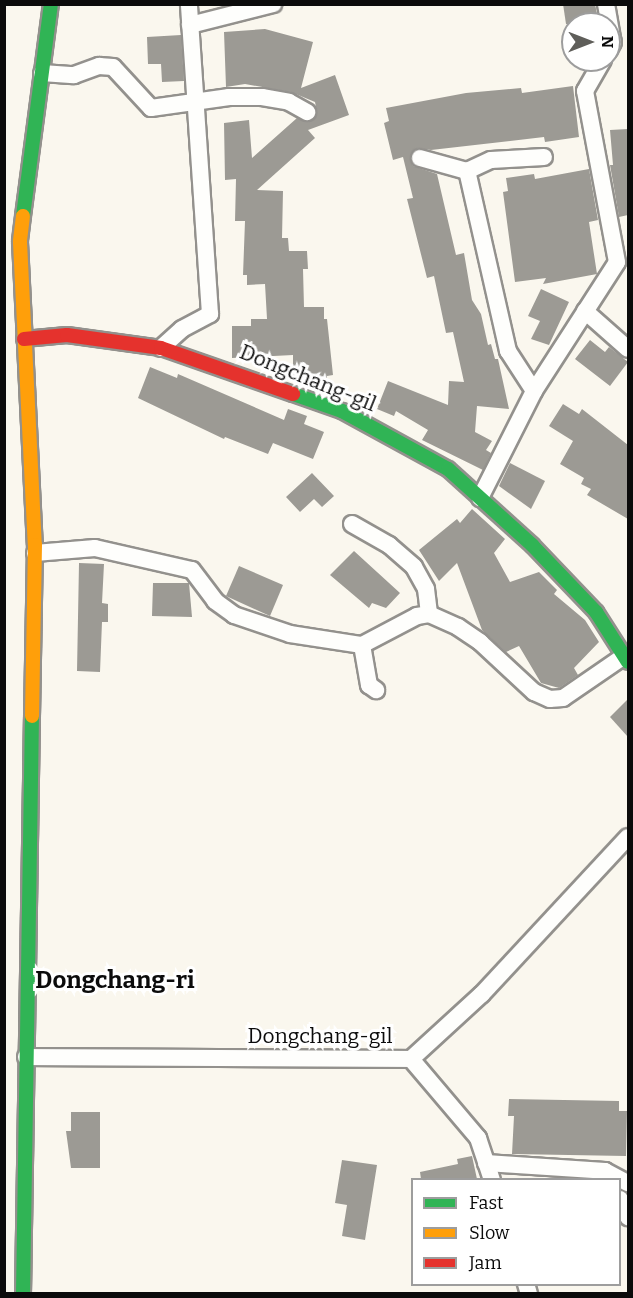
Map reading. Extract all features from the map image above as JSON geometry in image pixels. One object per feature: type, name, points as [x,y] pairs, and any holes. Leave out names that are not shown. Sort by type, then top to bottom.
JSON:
[{"type":"street","points":[[23,1293],[35,553],[20,242],[51,4]]},
{"type":"street","points":[[161,348],[182,329],[210,314],[189,4]]},
{"type":"street","points":[[190,25],[273,4]]},
{"type":"street","points":[[42,73],[74,75],[99,66],[113,67],[152,108],[196,102],[262,98],[289,102],[307,112]]},
{"type":"street","points":[[480,498],[534,391],[617,262],[585,91],[596,72]]},
{"type":"street","points":[[420,158],[467,171],[491,160],[544,157]]},
{"type":"street","points":[[467,171],[508,351],[534,391]]},
{"type":"street","points":[[585,311],[628,349]]},
{"type":"street","name":"Dongchang-gil","points":[[24,339],[68,335],[161,348],[216,364],[342,411],[448,469],[596,612],[626,659]]},
{"type":"street","points":[[352,525],[389,545],[414,567],[426,589],[429,614]]},
{"type":"street","points":[[35,553],[94,548],[192,570],[215,601],[234,615],[290,634],[362,645],[417,616],[429,614],[465,632],[534,692],[550,699],[563,698],[626,659]]},
{"type":"street","points":[[362,645],[369,685],[376,690]]},
{"type":"street","name":"Dongchang-gil","points":[[26,1058],[411,1059],[482,994],[628,837]]},
{"type":"street","points":[[411,1059],[478,1138],[492,1178]]},
{"type":"street","points":[[486,1163],[608,1175]]},
{"type":"street","points":[[621,1201],[628,1217]]},
{"type":"building","points":[[563,4],[595,4],[597,12],[564,12]]},
{"type":"building","points":[[265,29],[313,42],[301,88],[335,75],[349,115],[308,130],[315,138],[257,190],[283,191],[282,238],[288,238],[289,251],[307,251],[308,269],[303,269],[304,307],[324,307],[333,375],[327,376],[327,381],[293,380],[293,355],[232,358],[232,326],[251,326],[251,319],[267,319],[265,284],[247,285],[247,275],[243,275],[245,221],[235,221],[236,179],[225,180],[224,123],[249,120],[252,158],[297,118],[308,122],[317,112],[315,102],[291,92],[245,84],[226,87],[224,32]]},
{"type":"building","points":[[181,35],[184,81],[162,82],[161,64],[148,64],[147,37]]},
{"type":"building","points":[[573,86],[579,137],[545,142],[544,137],[431,150],[418,148],[410,156],[413,166],[437,174],[456,255],[464,253],[472,300],[481,314],[488,345],[491,344],[495,359],[498,359],[509,409],[477,406],[475,432],[492,441],[486,450],[491,453],[483,470],[422,440],[428,430],[396,411],[394,416],[377,409],[388,381],[448,405],[449,381],[464,382],[453,332],[446,333],[434,276],[427,278],[407,199],[413,198],[403,157],[393,160],[384,123],[389,121],[386,108],[466,93],[521,88],[522,93]]},
{"type":"building","points":[[628,129],[628,215],[619,217],[610,165],[613,165],[610,130]]},
{"type":"building","points":[[589,169],[598,220],[589,222],[597,274],[543,284],[546,278],[515,282],[503,192],[508,191],[506,178],[534,174],[535,179]]},
{"type":"building","points":[[541,289],[569,302],[549,345],[531,339],[540,321],[528,316]]},
{"type":"building","points":[[590,340],[605,352],[609,347],[628,362],[610,386],[575,359]]},
{"type":"building","points":[[150,367],[177,378],[178,374],[284,420],[288,409],[307,416],[304,424],[324,432],[313,459],[273,443],[268,454],[225,437],[224,439],[138,398]]},
{"type":"building","points":[[563,404],[579,414],[582,409],[628,445],[628,519],[587,495],[591,489],[581,484],[584,478],[560,464],[573,441],[549,426]]},
{"type":"building","points":[[510,463],[545,481],[531,509],[499,486]]},
{"type":"building","points":[[312,473],[334,496],[322,507],[314,499],[300,512],[286,497]]},
{"type":"building","points":[[472,509],[505,539],[494,553],[510,582],[539,572],[557,590],[554,594],[585,620],[599,642],[574,668],[578,675],[559,688],[541,683],[519,646],[506,652],[482,630],[457,563],[439,581],[419,550],[457,519],[460,523]]},
{"type":"building","points":[[354,551],[400,593],[386,608],[372,603],[369,608],[330,575]]},
{"type":"building","points":[[79,563],[104,564],[102,603],[108,604],[108,622],[102,622],[100,672],[77,671]]},
{"type":"building","points":[[239,566],[283,585],[270,616],[226,596]]},
{"type":"building","points":[[153,583],[189,583],[192,617],[152,616]]},
{"type":"building","points":[[628,699],[628,737],[610,717]]},
{"type":"building","points":[[509,1099],[619,1101],[619,1111],[627,1111],[626,1156],[512,1154],[514,1116],[508,1116]]},
{"type":"building","points":[[71,1112],[100,1112],[100,1168],[71,1168],[66,1131],[71,1131]]},
{"type":"building","points":[[472,1156],[477,1178],[421,1178],[420,1172],[458,1164],[457,1159]]},
{"type":"building","points":[[342,1160],[377,1165],[365,1240],[342,1236],[347,1205],[335,1203]]},
{"type":"traffic: fast","points":[[23,216],[51,4]]},
{"type":"traffic: fast","points":[[293,394],[342,411],[448,469],[532,545],[596,612],[628,662]]},
{"type":"traffic: fast","points":[[23,1294],[32,716]]},
{"type":"traffic: slow","points":[[23,216],[20,242],[35,545],[32,716]]},
{"type":"traffic: jam","points":[[24,339],[67,335],[161,348],[293,394]]},
{"type":"district","name":"Dongchang-ri","points":[[115,981]]}]
